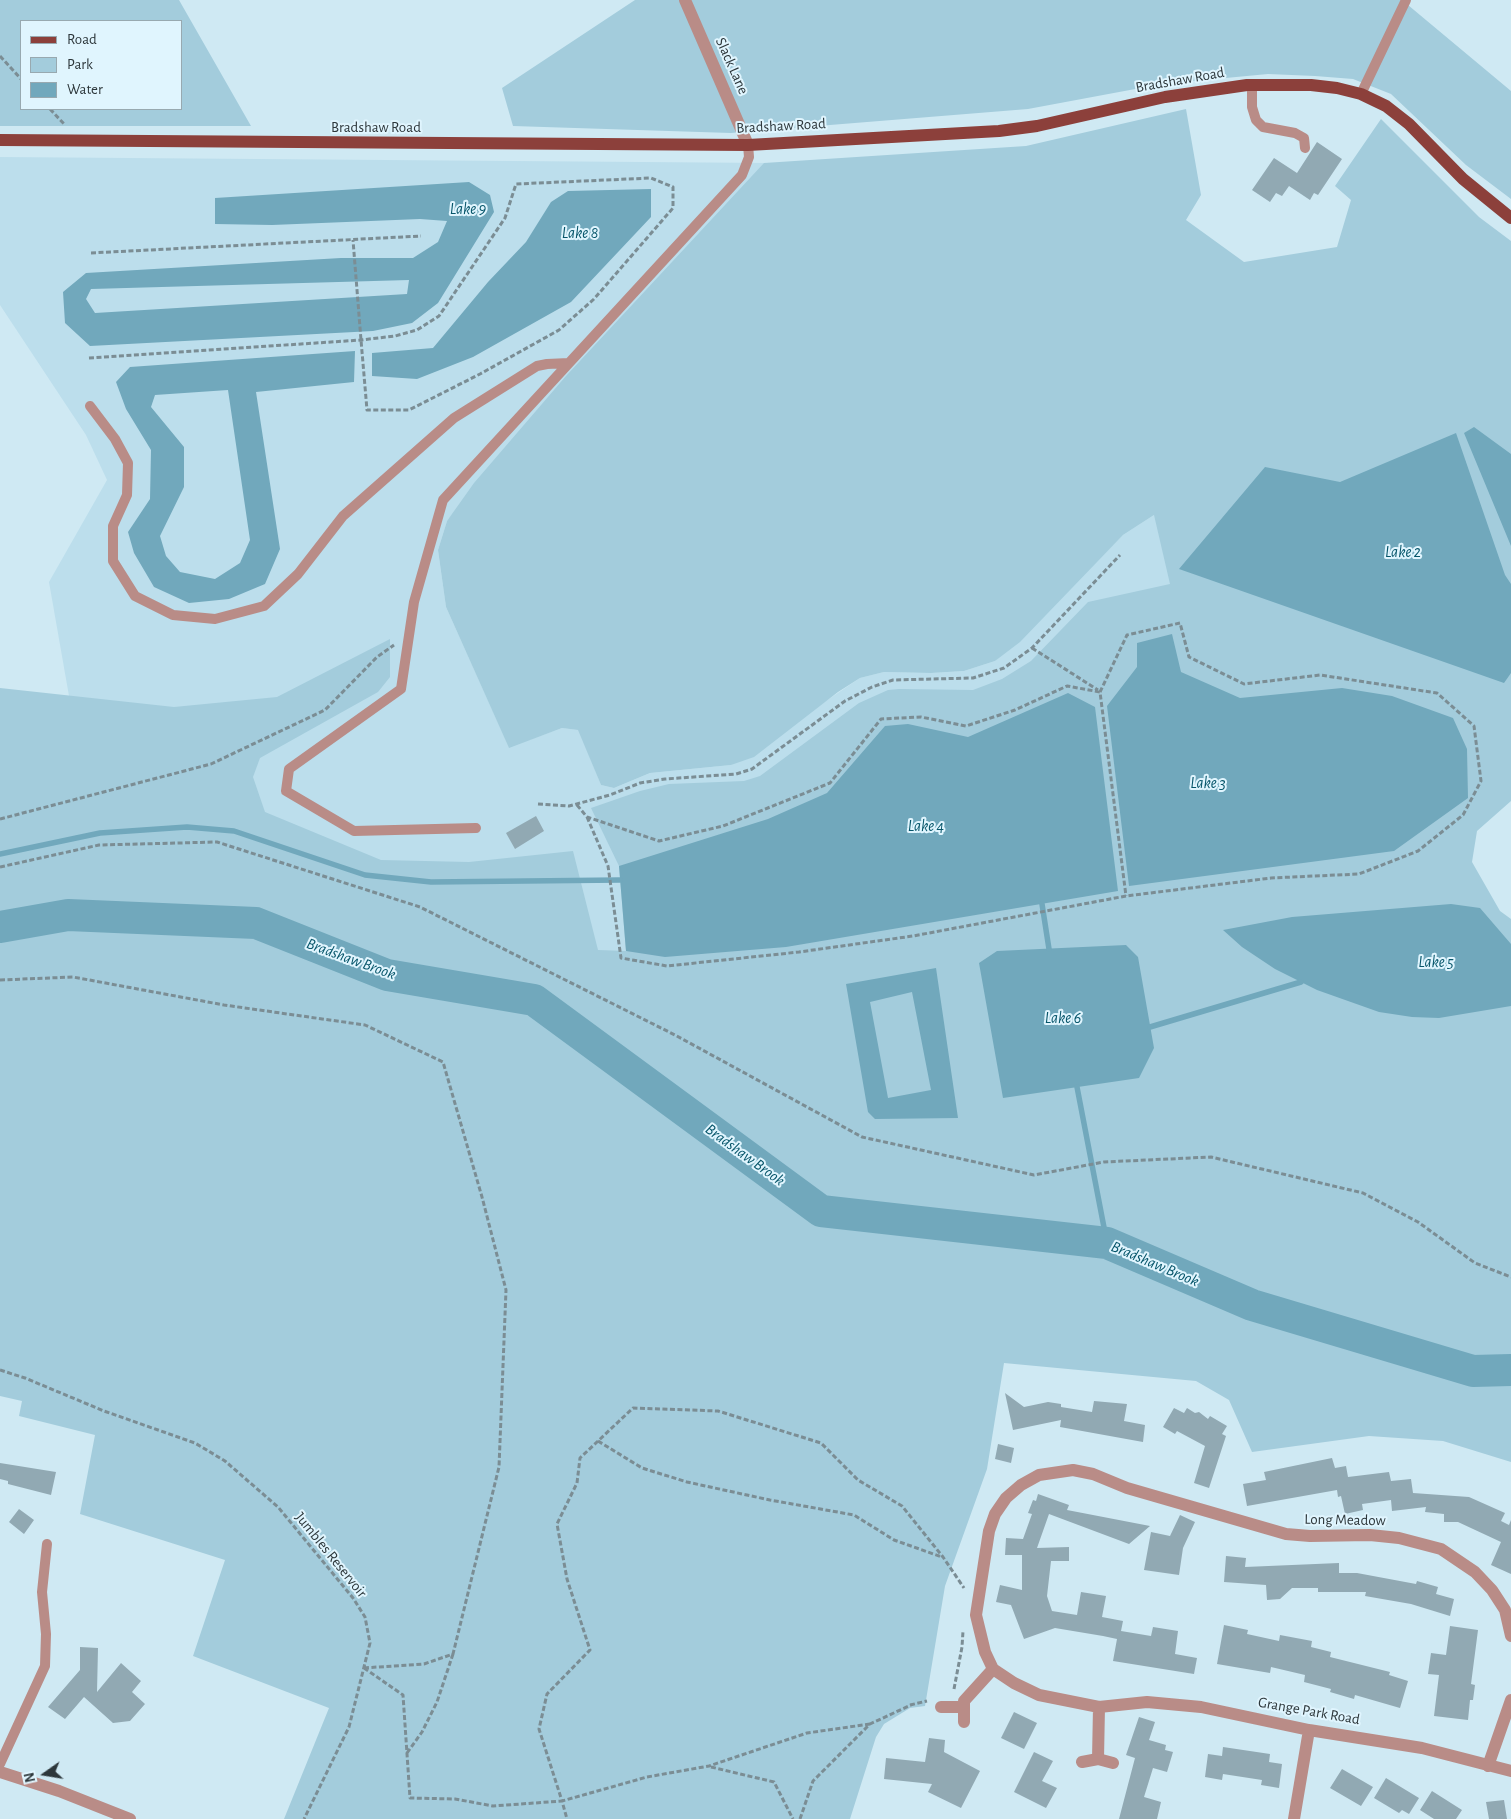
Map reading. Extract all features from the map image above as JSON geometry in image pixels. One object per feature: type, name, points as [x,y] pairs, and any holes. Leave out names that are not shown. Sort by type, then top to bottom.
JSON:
[{"type":"main road","name":"Bradshaw Road","points":[[0,140],[748,145],[1008,130],[1037,126],[1165,97],[1252,85],[1310,85],[1337,88],[1361,94],[1386,106],[1409,124],[1463,179],[1511,218]]},
{"type":"street","name":"Slack Lane","points":[[685,0],[748,145]]},
{"type":"street","name":"Long Meadow","points":[[993,1669],[979,1632],[976,1615],[988,1531],[995,1514],[1006,1498],[1021,1485],[1039,1475],[1073,1470],[1093,1474],[1127,1488],[1286,1534],[1310,1536],[1370,1535],[1406,1540],[1441,1550],[1475,1572],[1492,1590],[1508,1610],[1511,1636]]},
{"type":"street","name":"Grange Park Road","points":[[993,1669],[1014,1683],[1039,1695],[1099,1706],[1173,1702],[1309,1730],[1414,1746],[1511,1771]]},
{"type":"street","points":[[964,1722],[963,1707],[972,1691],[993,1669]]},
{"type":"street","points":[[1488,1766],[1511,1700]]},
{"type":"street","points":[[938,1703],[963,1707]]},
{"type":"street","points":[[1098,1759],[1099,1706]]},
{"type":"street","points":[[1294,1819],[1309,1730]]},
{"type":"street","points":[[1082,1762],[1098,1759],[1113,1763]]},
{"type":"street","points":[[0,1772],[59,1791],[130,1819]]},
{"type":"lane","points":[[1361,94],[1406,0]]},
{"type":"lane","points":[[1252,85],[1252,107],[1256,120],[1263,127],[1295,133],[1304,138],[1305,148]]},
{"type":"lane","points":[[476,828],[354,831],[286,791],[289,770],[401,689],[414,602],[443,500],[742,175],[749,157],[748,145]]},
{"type":"lane","points":[[90,406],[128,463],[127,495],[112,526],[113,561],[135,596],[173,615],[215,619],[264,606],[298,574],[343,516],[454,418],[537,366],[569,364]]},
{"type":"lane","points":[[0,1764],[44,1666],[46,1634],[42,1592],[47,1544]]},
{"type":"path","points":[[0,56],[20,78]]},
{"type":"path","points":[[89,358],[361,340],[395,336],[416,330],[439,316],[505,218],[516,184],[651,178],[672,187],[673,208],[594,299],[559,330],[480,374],[409,410],[368,410],[361,340],[353,240]]},
{"type":"path","points":[[91,253],[421,236]]},
{"type":"path","points":[[538,804],[577,804],[640,783],[665,779],[736,774],[752,769],[845,701],[872,687],[893,680],[974,678],[1004,668],[1032,648],[1120,555]]},
{"type":"path","points":[[577,804],[587,817],[608,866],[621,958],[667,966],[799,952],[913,936],[1126,896],[1271,878],[1359,874],[1418,851],[1463,816],[1481,781],[1474,726],[1437,693],[1320,675],[1244,684],[1189,657],[1180,623],[1127,634],[1100,692],[1126,896]]},
{"type":"path","points":[[0,819],[211,764],[325,710],[377,657],[409,635]]},
{"type":"path","points":[[1032,648],[1100,692]]},
{"type":"path","points":[[587,817],[659,841],[723,826],[830,784],[881,719],[921,716],[966,726],[1014,710],[1067,686],[1100,692]]},
{"type":"path","points":[[0,867],[99,845],[217,842],[420,907],[675,1035],[862,1137],[1034,1176],[1080,1165],[1104,1162],[1211,1157],[1364,1192],[1418,1222],[1475,1264],[1511,1277]]},
{"type":"path","points":[[0,980],[73,977],[224,1005],[365,1025],[442,1062],[482,1197],[506,1290],[499,1467],[469,1596],[453,1654],[437,1702],[422,1732],[407,1753]]},
{"type":"path","name":"Jumbles Reservoir","points":[[0,1370],[25,1378],[104,1411],[195,1443],[225,1462],[262,1491],[278,1507],[353,1598],[365,1618],[370,1642],[349,1727],[304,1819]]},
{"type":"path","points":[[566,1819],[539,1729],[547,1694],[590,1650],[567,1579],[557,1524],[577,1483],[580,1458],[633,1408],[718,1412],[821,1443],[858,1480],[902,1506],[943,1557],[965,1590]]},
{"type":"path","points":[[598,1441],[642,1468],[687,1482],[770,1500],[854,1515],[894,1540],[943,1557]]},
{"type":"path","points":[[952,1695],[962,1647],[963,1628]]},
{"type":"path","points":[[363,1668],[424,1664],[453,1654]]},
{"type":"path","points":[[363,1668],[403,1695],[410,1798],[455,1799],[493,1806],[562,1801],[647,1777],[709,1766],[807,1733],[870,1724],[910,1705],[938,1703]]},
{"type":"path","points":[[910,1705],[938,1703]]},
{"type":"path","points":[[800,1819],[813,1781],[870,1724]]},
{"type":"path","points":[[709,1766],[774,1782],[793,1819]]},
{"type":"shaded area","points":[[0,157],[770,163],[447,521],[438,550],[446,607],[509,747],[562,728],[579,730],[601,785],[614,788],[650,773],[731,765],[860,678],[884,672],[931,673],[964,671],[995,661],[1123,535],[1154,515],[1319,352],[1160,1143],[214,830],[69,696],[49,582],[107,480],[86,435],[0,305]]},
{"type":"green space","points":[[0,0],[179,0],[251,126],[0,126]]},
{"type":"green space","points":[[635,0],[1402,0],[1511,91],[1511,199],[1466,165],[1391,94],[1353,79],[1315,76],[1268,74],[1162,84],[1028,109],[731,133],[513,126],[502,88]]},
{"type":"green space","points":[[1186,109],[1201,195],[1186,220],[1244,262],[1337,247],[1351,200],[1335,186],[1381,119],[1479,217],[1511,241],[1511,801],[1477,831],[1472,862],[1500,911],[1511,919],[1511,1462],[1443,1441],[1369,1436],[1252,1452],[1229,1400],[1196,1381],[1004,1363],[987,1469],[945,1586],[925,1706],[910,1708],[884,1724],[876,1737],[850,1819],[284,1819],[329,1708],[193,1656],[225,1560],[80,1514],[95,1435],[19,1416],[22,1401],[0,1396],[0,688],[174,707],[277,697],[390,639],[390,677],[378,692],[260,758],[253,777],[265,812],[381,860],[469,862],[573,851],[598,950],[626,951],[619,866],[591,808],[640,791],[669,784],[744,781],[760,776],[859,703],[888,690],[973,690],[1002,679],[1031,661],[1088,602],[1170,584],[1154,515],[1123,535],[1020,642],[995,661],[964,671],[931,673],[884,672],[860,678],[838,692],[754,757],[731,765],[650,773],[614,788],[601,785],[578,730],[562,728],[509,748],[446,607],[438,550],[447,521],[474,483],[566,376],[764,163],[1026,146]]},
{"type":"water","name":"Lake 9","points":[[469,182],[490,195],[494,212],[438,303],[412,323],[373,331],[90,346],[65,323],[63,292],[86,273],[341,258],[413,258],[438,242],[447,221],[420,219],[272,225],[215,224],[215,198]],"holes":[[[409,280],[407,294],[95,313],[86,299],[91,289]]]},
{"type":"water","name":"Lake 8","points":[[651,189],[651,217],[571,302],[473,357],[417,379],[372,376],[372,353],[433,348],[488,282],[526,242],[551,202],[568,191]]},
{"type":"water","points":[[355,351],[354,382],[256,392],[280,549],[265,584],[229,599],[189,603],[154,587],[134,553],[128,532],[150,499],[151,450],[126,409],[116,382],[130,367]],"holes":[[[228,390],[250,540],[240,563],[215,579],[180,572],[166,556],[160,536],[184,487],[184,447],[151,407],[155,395]]]},
{"type":"water","points":[[1474,427],[1511,454],[1511,546],[1464,433]]},
{"type":"water","name":"Lake 2","points":[[1456,433],[1505,575],[1511,584],[1511,673],[1504,683],[1179,569],[1265,467],[1340,482]]},
{"type":"water","name":"Lake 3","points":[[1172,634],[1181,672],[1240,698],[1342,688],[1392,696],[1453,718],[1467,749],[1468,798],[1394,851],[1129,886],[1107,706],[1137,667],[1137,643]]},
{"type":"water","name":"Lake 4","points":[[1068,693],[1095,707],[1118,891],[786,947],[665,957],[626,951],[619,866],[768,819],[827,793],[885,726],[908,724],[968,737]]},
{"type":"water","name":"Lake 5","points":[[1451,904],[1480,908],[1511,944],[1511,1006],[1439,1018],[1412,1017],[1379,1012],[1317,990],[1275,969],[1242,947],[1223,930],[1292,917]]},
{"type":"water","name":"Lake 6","points":[[1126,945],[1138,957],[1154,1048],[1139,1078],[1003,1098],[979,963],[997,951]]},
{"type":"water","points":[[936,968],[958,1118],[875,1119],[868,1112],[846,984]],"holes":[[[912,992],[931,1090],[888,1098],[870,1002]]]},
{"type":"building","points":[[1317,142],[1342,159],[1318,195],[1314,193],[1310,200],[1289,186],[1282,196],[1276,193],[1270,202],[1252,190],[1274,158],[1297,173]]},
{"type":"building","points":[[536,816],[544,831],[515,849],[506,833]]},
{"type":"building","points":[[1005,1393],[1024,1407],[1048,1402],[1061,1404],[1061,1407],[1092,1412],[1094,1401],[1127,1404],[1124,1421],[1145,1425],[1143,1442],[1060,1427],[1061,1420],[1013,1430]]},
{"type":"building","points":[[1174,1408],[1184,1413],[1187,1408],[1195,1413],[1199,1412],[1208,1419],[1210,1416],[1227,1426],[1222,1434],[1226,1436],[1209,1488],[1194,1483],[1205,1446],[1177,1431],[1175,1434],[1163,1427]]},
{"type":"building","points":[[998,1444],[1014,1448],[1011,1463],[995,1459]]},
{"type":"building","points":[[1332,1458],[1335,1468],[1346,1466],[1348,1477],[1389,1472],[1391,1481],[1411,1479],[1413,1493],[1469,1497],[1505,1513],[1501,1521],[1509,1525],[1511,1520],[1511,1574],[1491,1565],[1501,1542],[1458,1522],[1444,1522],[1444,1514],[1425,1512],[1426,1507],[1392,1511],[1391,1500],[1362,1504],[1363,1510],[1345,1514],[1341,1496],[1338,1497],[1337,1490],[1247,1506],[1243,1484],[1266,1480],[1264,1472]]},
{"type":"building","points":[[0,1463],[56,1472],[51,1495],[8,1484],[8,1481],[0,1479]]},
{"type":"building","points":[[1038,1494],[1069,1505],[1067,1510],[1150,1526],[1129,1544],[1049,1514],[1037,1548],[1069,1547],[1069,1561],[1051,1561],[1047,1596],[1052,1611],[1077,1615],[1081,1592],[1106,1596],[1102,1617],[1123,1621],[1121,1631],[1151,1636],[1153,1627],[1178,1631],[1175,1654],[1197,1658],[1194,1674],[1113,1661],[1117,1639],[1103,1636],[1055,1628],[1024,1639],[1011,1605],[996,1602],[1000,1585],[1022,1590],[1022,1555],[1005,1555],[1006,1538],[1023,1539],[1032,1514],[1028,1513],[1033,1500],[1036,1501]]},
{"type":"building","points":[[19,1509],[34,1520],[24,1534],[9,1522]]},
{"type":"building","points":[[1180,1515],[1195,1522],[1183,1548],[1179,1575],[1144,1570],[1151,1532],[1170,1536]]},
{"type":"building","points":[[1226,1556],[1246,1558],[1245,1567],[1339,1563],[1339,1573],[1357,1573],[1416,1584],[1417,1581],[1438,1587],[1436,1594],[1454,1599],[1450,1616],[1411,1604],[1365,1596],[1366,1592],[1318,1592],[1318,1588],[1292,1588],[1280,1599],[1267,1600],[1266,1585],[1224,1582]]},
{"type":"building","points":[[1224,1625],[1248,1630],[1247,1634],[1279,1641],[1280,1635],[1312,1641],[1311,1647],[1331,1652],[1330,1657],[1390,1672],[1389,1675],[1408,1681],[1400,1708],[1355,1695],[1354,1699],[1330,1692],[1331,1689],[1304,1682],[1305,1675],[1271,1667],[1270,1673],[1217,1664]]},
{"type":"building","points":[[1450,1626],[1478,1630],[1471,1684],[1475,1685],[1473,1700],[1470,1700],[1468,1720],[1434,1716],[1439,1675],[1428,1674],[1431,1653],[1446,1655]]},
{"type":"building","points":[[80,1647],[98,1648],[97,1692],[121,1663],[141,1681],[132,1692],[145,1704],[130,1721],[113,1723],[84,1697],[65,1719],[48,1707],[80,1670]]},
{"type":"building","points":[[1014,1712],[1037,1723],[1024,1749],[1001,1738]]},
{"type":"building","points":[[1139,1717],[1155,1722],[1149,1740],[1166,1745],[1165,1750],[1173,1752],[1167,1772],[1153,1768],[1144,1797],[1161,1802],[1157,1819],[1119,1819],[1135,1758],[1126,1755]]},
{"type":"building","points":[[929,1738],[945,1740],[944,1752],[980,1771],[961,1808],[928,1792],[932,1784],[884,1779],[886,1758],[925,1762]]},
{"type":"building","points":[[1223,1747],[1270,1754],[1269,1762],[1282,1764],[1279,1788],[1261,1785],[1262,1780],[1223,1774],[1222,1780],[1205,1777],[1208,1754],[1222,1756]]},
{"type":"building","points":[[1034,1752],[1053,1761],[1042,1781],[1057,1788],[1046,1808],[1014,1792]]},
{"type":"building","points":[[1342,1769],[1373,1787],[1361,1806],[1330,1788]]},
{"type":"building","points":[[1386,1778],[1419,1798],[1409,1814],[1402,1810],[1399,1813],[1374,1798]]},
{"type":"building","points":[[1432,1791],[1462,1810],[1456,1819],[1434,1819],[1420,1810]]},
{"type":"building","points":[[1504,1800],[1507,1819],[1489,1819],[1486,1802]]},
{"type":"waterway","points":[[0,854],[100,833],[187,827],[234,831],[365,875],[431,882],[620,880]]},
{"type":"waterway","points":[[1042,904],[1049,949]]},
{"type":"waterway","name":"Bradshaw Brook","points":[[0,927],[68,915],[256,923],[387,975],[534,1000],[821,1211],[1107,1243],[1252,1305],[1473,1371],[1511,1370]]},
{"type":"waterway","points":[[1150,1027],[1301,982]]},
{"type":"waterway","points":[[1077,1087],[1107,1243]]}]
